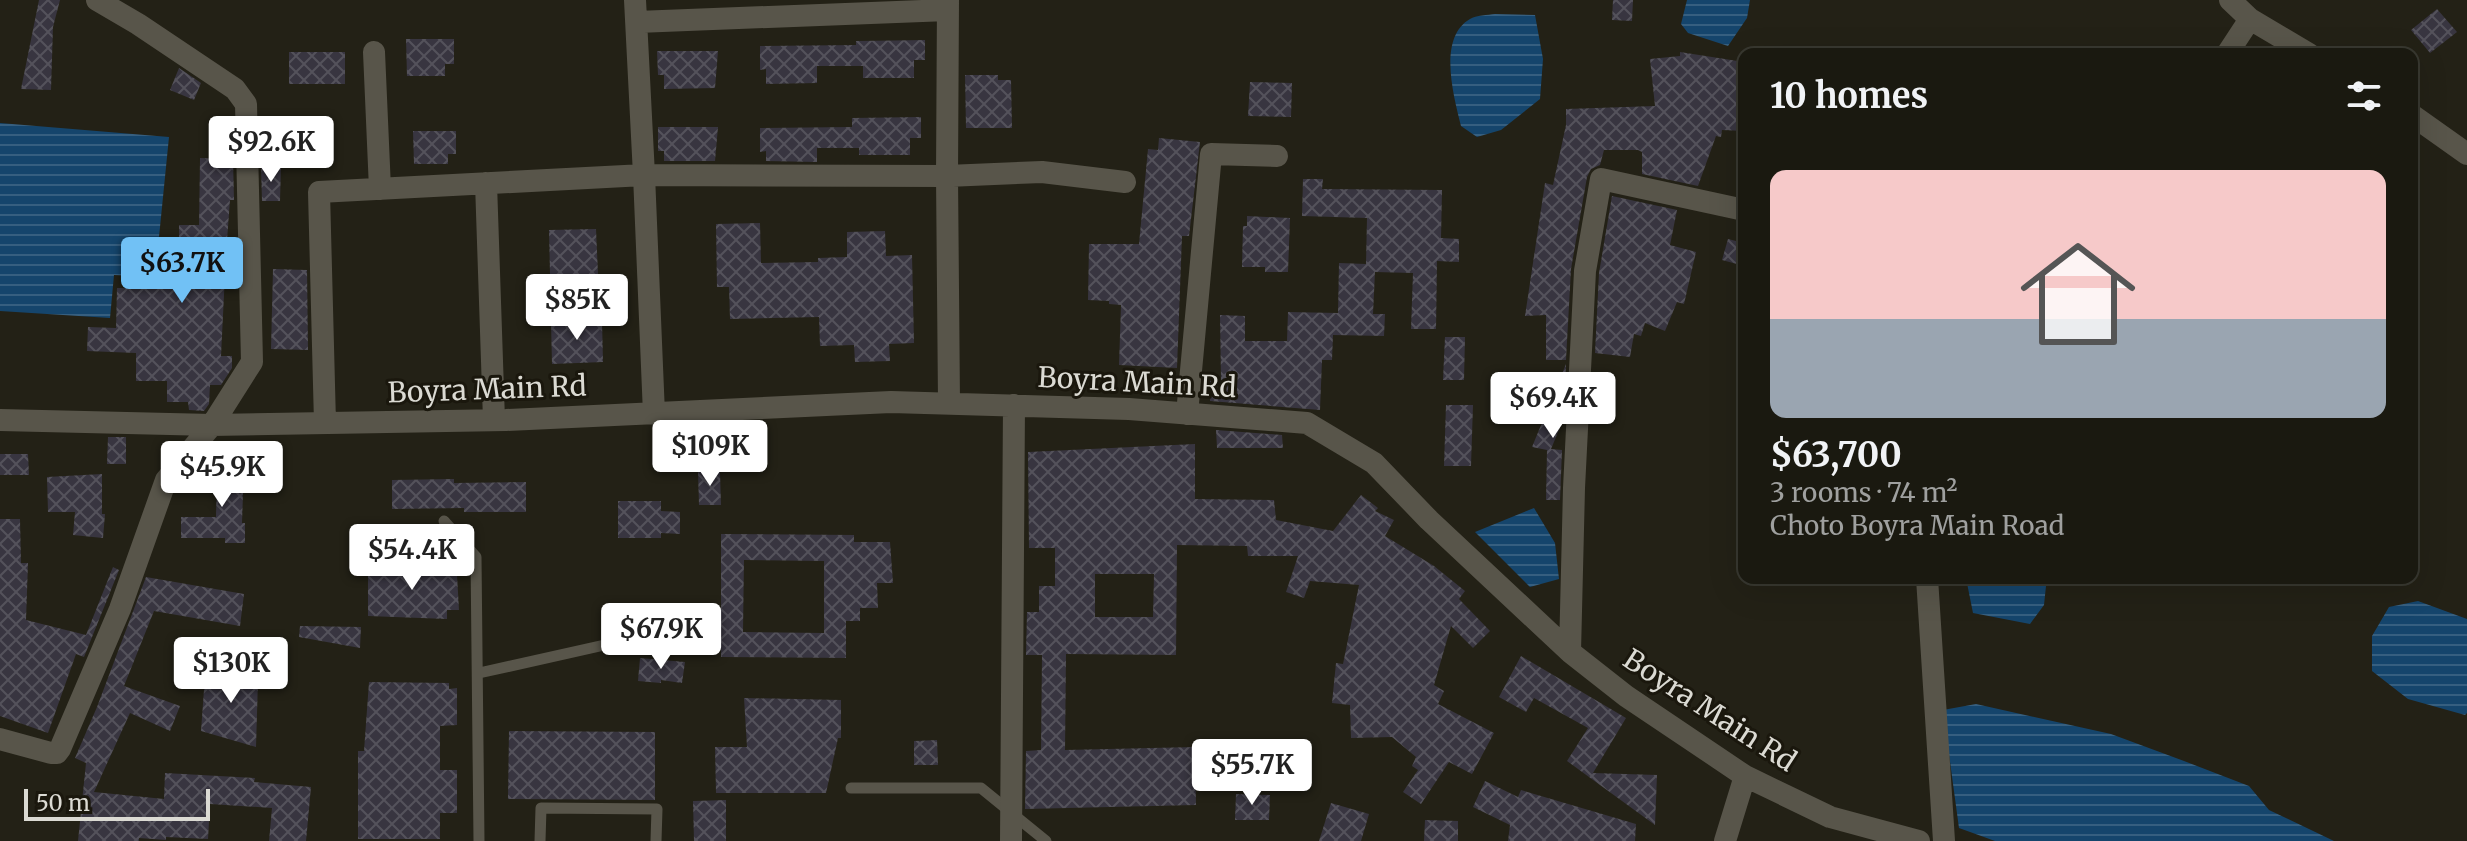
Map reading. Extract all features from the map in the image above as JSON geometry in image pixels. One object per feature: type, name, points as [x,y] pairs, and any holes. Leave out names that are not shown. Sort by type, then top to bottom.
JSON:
[{"type":"street","points":[[0,739],[51,753],[57,753],[60,749],[120,609],[166,480],[212,425],[252,362],[246,104],[235,89],[97,0]]},
{"type":"street","points":[[2230,0],[2250,19],[2299,48]]},
{"type":"street","points":[[654,414],[636,11],[948,5],[949,403]]},
{"type":"street","points":[[2231,48],[2250,19]]},
{"type":"street","points":[[374,52],[380,189]]},
{"type":"street","points":[[2418,119],[2467,154]]},
{"type":"street","points":[[1187,414],[1211,154],[1277,156]]},
{"type":"street","points":[[325,423],[319,192],[644,175],[947,176],[1042,172],[1125,182]]},
{"type":"street","points":[[1570,652],[1574,488],[1585,271],[1601,179],[1738,209]]},
{"type":"street","points":[[486,183],[494,420]]},
{"type":"street","name":"Boyra Main Rd","points":[[0,420],[212,425],[494,420],[891,402],[1014,405],[1307,423],[1374,463],[1429,520],[1570,652],[1626,696],[1745,776],[1830,817],[1919,841]]},
{"type":"street","points":[[1011,841],[1014,405]]},
{"type":"street","points":[[1927,584],[1944,841]]},
{"type":"street","points":[[1725,841],[1745,776]]},
{"type":"lane","points":[[444,521],[476,557],[479,841]]},
{"type":"lane","points":[[479,673],[609,644],[707,638]]},
{"type":"lane","points":[[851,788],[981,788],[1046,841]]},
{"type":"lane","points":[[540,841],[541,808],[657,809],[656,841]]},
{"type":"water","points":[[1687,0],[1750,0],[1747,18],[1728,46],[1688,33],[1681,24]]},
{"type":"water","points":[[1495,14],[1535,15],[1543,59],[1540,99],[1501,130],[1477,137],[1461,126],[1452,84],[1451,54],[1460,28],[1473,18]]},
{"type":"water","points":[[0,123],[169,137],[155,277],[114,275],[110,318],[0,311]]},
{"type":"water","points":[[1534,508],[1555,543],[1559,579],[1530,587],[1475,532]]},
{"type":"water","points":[[1967,584],[2046,586],[2044,605],[2030,624],[1973,613]]},
{"type":"water","points":[[2418,601],[2467,619],[2465,715],[2408,699],[2372,671],[2372,636],[2389,607]]},
{"type":"water","points":[[1976,704],[2111,734],[2184,761],[2249,786],[2269,810],[2334,841],[1995,841],[1959,828],[1943,710]]},
{"type":"building","points":[[39,0],[60,0],[53,27],[51,90],[21,89]]},
{"type":"building","points":[[1613,0],[1633,0],[1632,21],[1612,20]]},
{"type":"building","points":[[2437,9],[2457,32],[2430,53],[2411,30]]},
{"type":"building","points":[[406,39],[454,39],[454,64],[445,64],[445,76],[407,76]]},
{"type":"building","points":[[925,40],[925,60],[914,60],[914,78],[863,78],[863,66],[817,66],[817,83],[766,84],[766,69],[760,70],[760,46],[856,45],[856,41]]},
{"type":"building","points":[[657,51],[718,51],[715,88],[664,89],[664,75],[658,75]]},
{"type":"building","points":[[289,52],[345,52],[345,84],[289,84]]},
{"type":"building","points":[[1680,52],[1738,61],[1738,131],[1722,130],[1721,137],[1716,136],[1698,186],[1642,174],[1642,152],[1638,150],[1604,150],[1600,165],[1591,169],[1587,177],[1571,269],[1566,360],[1546,360],[1546,315],[1525,316],[1545,183],[1553,185],[1566,125],[1566,109],[1655,106],[1650,59],[1680,56]]},
{"type":"building","points":[[179,68],[201,83],[194,100],[170,90]]},
{"type":"building","points":[[965,75],[998,75],[998,80],[1011,80],[1012,128],[966,128]]},
{"type":"building","points":[[1250,82],[1292,83],[1291,117],[1248,116]]},
{"type":"building","points":[[921,117],[921,138],[910,138],[910,155],[859,155],[859,148],[817,148],[817,162],[766,161],[766,151],[760,152],[760,128],[852,127],[852,118]]},
{"type":"building","points":[[658,127],[718,127],[715,161],[664,161],[664,151],[658,151]]},
{"type":"building","points":[[413,131],[456,131],[456,154],[448,154],[448,164],[414,164]]},
{"type":"building","points":[[1159,138],[1200,142],[1189,236],[1182,236],[1177,368],[1119,365],[1121,305],[1088,300],[1089,244],[1139,244],[1148,149],[1158,150]]},
{"type":"building","points":[[200,158],[233,159],[234,200],[230,200],[221,356],[232,356],[232,368],[221,385],[210,385],[209,404],[204,411],[189,410],[188,402],[167,402],[167,381],[136,381],[136,353],[87,351],[88,327],[116,328],[117,288],[179,288],[179,225],[199,225]]},
{"type":"building","points":[[261,167],[281,167],[280,201],[262,201]]},
{"type":"building","points":[[1303,179],[1323,179],[1322,189],[1442,190],[1441,238],[1459,239],[1459,262],[1437,261],[1436,329],[1411,329],[1413,273],[1375,272],[1373,314],[1385,314],[1384,336],[1333,335],[1332,360],[1322,360],[1320,410],[1210,401],[1210,381],[1221,381],[1220,315],[1245,316],[1245,341],[1287,341],[1288,312],[1338,313],[1339,263],[1366,264],[1367,218],[1302,216]]},
{"type":"building","points":[[1612,196],[1677,210],[1670,245],[1696,252],[1684,304],[1677,302],[1665,331],[1645,323],[1641,336],[1634,334],[1630,357],[1595,353],[1599,273]]},
{"type":"building","points":[[1247,216],[1290,218],[1288,272],[1265,272],[1265,267],[1242,267],[1243,226],[1247,226]]},
{"type":"building","points":[[760,223],[761,263],[818,262],[818,258],[847,257],[847,232],[885,231],[886,256],[912,255],[914,343],[889,344],[890,361],[855,362],[854,345],[820,346],[819,317],[730,319],[729,287],[717,287],[716,224]]},
{"type":"building","points":[[596,229],[598,274],[550,275],[549,230]]},
{"type":"building","points":[[1728,239],[1738,242],[1738,264],[1722,260]]},
{"type":"building","points":[[273,269],[307,270],[308,350],[271,349]]},
{"type":"building","points":[[602,321],[603,362],[552,364],[551,322]]},
{"type":"building","points":[[1445,337],[1465,337],[1464,380],[1443,380]]},
{"type":"building","points":[[1566,364],[1564,418],[1551,449],[1562,450],[1560,500],[1546,500],[1547,450],[1532,447]]},
{"type":"building","points":[[1446,405],[1473,405],[1471,466],[1444,466]]},
{"type":"building","points":[[1216,430],[1282,435],[1283,448],[1217,448]]},
{"type":"building","points":[[108,437],[126,437],[126,464],[107,464]]},
{"type":"building","points":[[1195,444],[1195,499],[1274,500],[1276,520],[1333,531],[1361,495],[1378,508],[1375,511],[1394,520],[1385,536],[1434,566],[1465,591],[1459,599],[1490,631],[1473,648],[1451,626],[1434,685],[1444,691],[1438,704],[1494,733],[1472,774],[1449,762],[1421,804],[1403,792],[1418,770],[1412,766],[1416,757],[1392,737],[1351,738],[1350,705],[1332,703],[1336,663],[1343,664],[1359,585],[1310,581],[1304,598],[1286,592],[1298,556],[1248,556],[1247,546],[1177,545],[1176,655],[1066,654],[1065,750],[1195,747],[1196,805],[1025,809],[1026,751],[1041,750],[1042,655],[1026,655],[1027,612],[1039,612],[1039,586],[1055,586],[1055,548],[1029,548],[1028,452]],"holes":[[[1095,574],[1154,574],[1153,617],[1095,617]]]},
{"type":"building","points":[[0,454],[28,454],[29,475],[0,475]]},
{"type":"building","points":[[217,463],[244,464],[242,523],[245,523],[245,543],[225,543],[225,538],[181,538],[181,517],[216,517]]},
{"type":"building","points":[[698,472],[720,472],[721,505],[699,505]]},
{"type":"building","points":[[102,474],[103,538],[73,535],[75,512],[48,512],[47,477]]},
{"type":"building","points":[[454,479],[454,483],[526,482],[526,512],[464,512],[464,508],[392,509],[392,480]]},
{"type":"building","points":[[618,501],[661,501],[661,511],[680,512],[680,534],[661,533],[661,538],[618,538]]},
{"type":"building","points":[[0,519],[20,519],[21,563],[28,563],[26,620],[86,635],[113,567],[119,570],[84,657],[76,654],[48,733],[0,716]]},
{"type":"building","points":[[721,534],[854,535],[854,542],[890,542],[893,583],[877,583],[878,608],[860,608],[860,621],[846,621],[846,658],[721,657]],"holes":[[[744,560],[824,561],[824,633],[743,632]]]},
{"type":"building","points":[[384,564],[436,564],[436,575],[457,575],[459,610],[447,610],[447,619],[368,616],[368,573],[384,574]]},
{"type":"building","points":[[146,577],[244,594],[240,626],[154,611],[124,686],[180,706],[170,731],[130,713],[94,792],[164,799],[165,773],[255,778],[254,782],[311,787],[306,841],[269,841],[272,808],[210,804],[208,839],[166,837],[166,840],[78,841],[86,763],[75,758]]},
{"type":"building","points":[[300,626],[361,627],[360,648],[299,637]]},
{"type":"building","points":[[1521,656],[1626,718],[1593,773],[1657,775],[1655,825],[1567,761],[1588,728],[1534,698],[1526,712],[1499,697]]},
{"type":"building","points":[[640,658],[685,662],[682,683],[638,681]]},
{"type":"building","points":[[214,664],[244,666],[243,679],[258,680],[256,747],[201,731],[205,676],[214,677]]},
{"type":"building","points":[[369,682],[449,683],[449,689],[457,688],[457,725],[440,726],[440,770],[457,770],[457,813],[440,813],[440,839],[358,839],[358,751],[364,751]]},
{"type":"building","points":[[744,698],[841,700],[841,738],[838,738],[826,793],[716,793],[715,747],[747,747]]},
{"type":"building","points":[[509,731],[655,732],[655,800],[508,799]]},
{"type":"building","points":[[937,740],[938,765],[914,765],[914,741]]},
{"type":"building","points":[[1485,781],[1518,797],[1521,790],[1636,824],[1635,841],[1508,841],[1510,825],[1473,807]]},
{"type":"building","points":[[1236,794],[1270,795],[1269,820],[1235,820]]},
{"type":"building","points":[[726,800],[726,841],[694,841],[693,801]]},
{"type":"building","points":[[1331,803],[1369,814],[1361,841],[1319,841]]},
{"type":"building","points":[[1425,820],[1458,821],[1458,841],[1424,841]]}]
